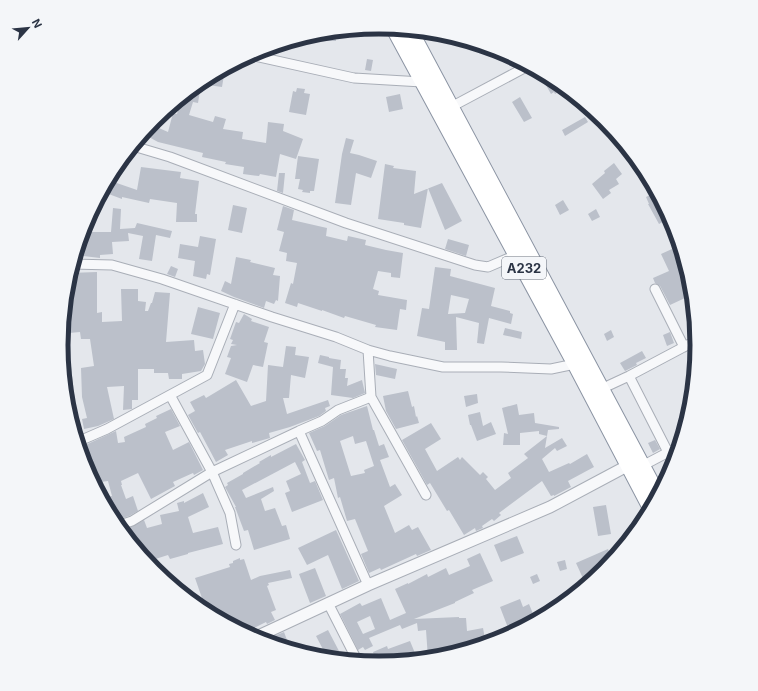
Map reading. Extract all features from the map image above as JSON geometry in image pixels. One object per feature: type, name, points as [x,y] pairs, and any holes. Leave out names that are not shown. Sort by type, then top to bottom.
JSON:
[{"type":"highway","name":"A232","points":[[398,35],[422,82],[587,360],[601,388],[635,466],[648,502]]},
{"type":"highway","name":"A232","points":[[413,36],[451,107],[501,213],[516,255],[575,364],[635,466],[654,490]]},
{"type":"street","points":[[261,58],[354,78],[422,82]]},
{"type":"street","points":[[451,107],[522,69]]},
{"type":"street","points":[[139,148],[170,157],[346,223],[475,265],[488,267],[516,255]]},
{"type":"street","points":[[78,264],[112,265],[162,279],[336,337],[368,350],[443,367],[501,366],[551,369],[575,364]]},
{"type":"street","points":[[655,289],[684,347]]},
{"type":"street","points":[[82,440],[107,429],[207,375],[235,304]]},
{"type":"street","points":[[601,388],[629,376],[690,344]]},
{"type":"street","points":[[368,350],[371,398],[426,495]]},
{"type":"street","points":[[629,376],[670,456]]},
{"type":"street","points":[[170,395],[212,472],[230,514],[236,545]]},
{"type":"street","points":[[124,524],[132,521],[212,472],[322,421],[338,410],[371,398]]},
{"type":"street","points":[[299,431],[368,585]]},
{"type":"street","points":[[263,634],[368,585],[550,507],[673,450]]},
{"type":"street","points":[[328,603],[355,656]]},
{"type":"building","points":[[336,37],[336,41],[318,40]]},
{"type":"building","points":[[367,59],[373,60],[371,71],[365,70]]},
{"type":"building","points":[[224,75],[222,87],[208,85]]},
{"type":"building","points":[[544,81],[560,91],[555,94],[554,92],[551,94]]},
{"type":"building","points":[[297,88],[305,89],[304,93],[310,94],[306,115],[289,112],[293,91],[296,92]]},
{"type":"building","points":[[200,90],[198,103],[193,102],[189,115],[213,122],[215,116],[226,119],[223,129],[243,132],[242,139],[266,143],[268,122],[284,124],[283,131],[303,139],[296,159],[280,154],[276,177],[260,174],[259,176],[243,174],[244,167],[225,164],[226,162],[202,157],[203,153],[158,142],[148,137],[157,127],[168,132],[173,113],[177,114],[179,107]]},
{"type":"building","points":[[400,94],[403,109],[389,112],[386,97]]},
{"type":"building","points":[[520,97],[532,118],[524,122],[512,102]]},
{"type":"building","points":[[585,117],[588,122],[565,136],[562,130]]},
{"type":"building","points":[[346,138],[354,140],[350,153],[377,161],[371,178],[356,173],[351,205],[335,203],[342,154]]},
{"type":"building","points":[[298,156],[319,159],[314,191],[310,191],[310,193],[302,192],[303,190],[298,189],[300,179],[295,179]]},
{"type":"building","points":[[614,163],[622,174],[616,179],[619,184],[609,190],[611,193],[603,199],[592,184]]},
{"type":"building","points":[[385,164],[394,166],[393,168],[416,171],[414,194],[428,189],[421,228],[404,225],[404,223],[378,219]]},
{"type":"building","points":[[141,167],[181,172],[180,178],[199,181],[195,214],[197,214],[197,222],[176,222],[177,203],[150,199],[149,203],[122,197],[122,199],[107,193],[114,182],[137,190]]},
{"type":"building","points":[[279,173],[285,173],[283,193],[277,191]]},
{"type":"building","points":[[442,183],[462,221],[445,230],[428,188]]},
{"type":"building","points":[[651,194],[664,221],[659,224],[648,204],[646,197]]},
{"type":"building","points":[[563,200],[569,210],[560,215],[555,205]]},
{"type":"building","points":[[233,205],[247,208],[242,233],[228,230]]},
{"type":"building","points":[[283,206],[294,210],[292,220],[327,228],[326,236],[347,241],[348,236],[366,240],[365,245],[403,253],[400,278],[391,277],[391,273],[378,271],[373,289],[379,291],[378,295],[407,300],[406,310],[400,309],[397,330],[375,327],[376,325],[345,316],[344,318],[298,303],[297,307],[285,303],[291,283],[293,284],[297,263],[286,261],[287,253],[279,251],[284,232],[277,230]]},
{"type":"building","points":[[113,208],[121,209],[120,229],[135,228],[137,223],[172,231],[170,238],[156,235],[152,261],[139,259],[143,236],[128,233],[129,241],[112,242],[113,254],[100,255],[100,258],[81,256],[89,232],[111,232]]},
{"type":"building","points":[[596,209],[600,217],[592,221],[588,214]]},
{"type":"building","points":[[200,236],[216,239],[210,275],[207,274],[206,279],[193,276],[195,261],[178,258],[180,244],[198,247]]},
{"type":"building","points":[[448,239],[469,245],[466,256],[445,249]]},
{"type":"building","points":[[672,249],[680,265],[688,302],[685,298],[670,305],[660,286],[655,283],[653,278],[669,271],[661,254]]},
{"type":"building","points":[[236,257],[275,268],[273,275],[280,276],[278,301],[276,300],[274,304],[266,301],[264,308],[221,291],[225,281],[231,284]]},
{"type":"building","points":[[171,266],[178,269],[175,277],[167,274]]},
{"type":"building","points":[[435,267],[451,269],[450,276],[495,288],[491,306],[510,311],[510,313],[513,314],[511,324],[489,318],[484,344],[477,343],[479,323],[456,317],[457,350],[445,350],[445,342],[417,336],[422,308],[429,309]],"holes":[[[451,295],[469,299],[465,313],[448,314]]]},
{"type":"building","points":[[97,272],[97,313],[102,312],[102,322],[122,321],[121,289],[138,289],[138,301],[146,302],[145,311],[148,311],[155,292],[170,293],[166,342],[194,340],[195,351],[203,350],[205,364],[201,371],[182,374],[182,379],[169,379],[168,373],[154,373],[154,369],[138,369],[138,400],[132,400],[132,409],[123,410],[124,386],[107,387],[114,419],[98,426],[84,429],[82,419],[87,418],[82,397],[81,368],[94,366],[90,339],[81,339],[80,332],[69,333],[69,319],[71,319],[71,300],[76,273]]},
{"type":"building","points":[[198,307],[220,313],[213,339],[191,334]]},
{"type":"building","points":[[244,314],[252,319],[251,321],[269,327],[264,342],[268,343],[263,367],[253,365],[247,382],[225,374],[231,358],[227,357],[231,346],[237,345],[231,344],[233,340],[230,339],[236,322],[239,323]]},
{"type":"building","points":[[505,328],[522,332],[521,339],[503,335]]},
{"type":"building","points":[[611,330],[614,337],[607,341],[604,334]]},
{"type":"building","points":[[670,332],[674,343],[667,346],[663,335]]},
{"type":"building","points":[[286,346],[296,347],[295,355],[309,357],[305,378],[291,375],[289,398],[283,398],[287,414],[328,400],[330,406],[325,408],[326,411],[319,416],[269,433],[270,438],[252,443],[252,441],[225,450],[228,455],[216,462],[200,432],[198,433],[188,415],[195,411],[190,402],[204,395],[206,398],[236,380],[251,406],[266,401],[268,365],[283,367]]},
{"type":"building","points":[[642,351],[646,358],[636,363],[637,365],[625,371],[620,363]]},
{"type":"building","points":[[320,355],[341,360],[340,369],[346,369],[345,378],[348,378],[347,386],[362,380],[365,393],[353,398],[331,395],[333,367],[318,363]]},
{"type":"building","points":[[375,364],[397,369],[395,379],[376,375]]},
{"type":"building","points":[[408,391],[412,407],[414,406],[419,423],[396,429],[386,411],[383,396]]},
{"type":"building","points":[[477,394],[478,403],[466,407],[464,396]]},
{"type":"building","points":[[517,404],[519,415],[534,413],[535,423],[559,427],[559,429],[548,430],[547,436],[539,434],[539,431],[520,433],[520,445],[503,445],[504,433],[508,434],[502,408]]},
{"type":"building","points":[[367,406],[379,446],[384,444],[389,457],[380,460],[390,487],[395,484],[402,495],[384,506],[395,533],[409,525],[412,530],[418,527],[431,550],[417,556],[416,554],[381,570],[380,568],[369,573],[361,554],[368,551],[355,519],[347,521],[340,497],[338,498],[334,478],[329,480],[320,450],[317,451],[309,433],[325,426],[341,415]],"holes":[[[353,436],[355,444],[366,441],[374,466],[364,470],[365,473],[351,476],[340,441]]]},
{"type":"building","points":[[171,409],[180,426],[165,432],[173,450],[189,442],[203,470],[194,475],[193,473],[173,482],[175,486],[151,499],[138,473],[121,481],[126,499],[133,496],[138,511],[120,519],[107,497],[112,496],[108,481],[100,482],[84,446],[116,431],[118,443],[125,442],[124,437],[146,427],[145,424],[157,418],[156,416]]},
{"type":"building","points":[[480,412],[483,426],[491,422],[496,434],[477,441],[470,425],[468,415]]},
{"type":"building","points":[[431,423],[441,439],[425,449],[437,471],[458,457],[460,460],[462,457],[480,475],[483,472],[488,477],[486,479],[495,490],[511,478],[508,473],[528,458],[524,454],[547,436],[545,448],[562,438],[567,446],[557,451],[555,448],[542,459],[549,472],[569,463],[570,464],[587,454],[594,467],[568,481],[571,487],[554,496],[551,496],[542,481],[499,513],[501,515],[494,521],[492,519],[482,526],[483,528],[476,531],[475,528],[464,535],[430,483],[427,485],[402,440]]},
{"type":"building","points":[[655,440],[660,449],[653,453],[648,443]]},
{"type":"building","points":[[296,444],[305,460],[302,462],[310,483],[315,481],[323,500],[292,512],[285,493],[290,491],[286,481],[301,474],[295,462],[242,490],[246,498],[273,487],[274,491],[261,499],[265,511],[275,508],[282,526],[286,525],[290,539],[254,550],[248,530],[244,531],[236,507],[225,487],[228,485],[227,483],[260,463],[259,462]]},
{"type":"building","points":[[203,493],[209,507],[188,517],[193,533],[218,527],[223,544],[170,559],[168,555],[153,560],[132,535],[129,528],[144,520],[147,528],[162,524],[160,515],[179,511],[177,503],[184,501],[184,503]]},
{"type":"building","points":[[606,505],[611,534],[598,536],[593,507]]},
{"type":"building","points":[[336,530],[359,581],[342,589],[328,555],[307,565],[298,548]]},
{"type":"building","points":[[517,536],[524,553],[501,562],[494,545]]},
{"type":"building","points":[[608,549],[610,554],[597,568],[591,571],[592,573],[584,580],[576,563]]},
{"type":"building","points":[[480,553],[493,581],[472,590],[474,593],[455,603],[414,619],[466,618],[467,631],[483,628],[485,638],[460,646],[428,653],[426,630],[418,631],[417,623],[402,629],[400,625],[369,638],[373,646],[365,650],[363,647],[358,650],[340,614],[360,603],[362,606],[381,598],[390,620],[406,613],[395,589],[427,574],[428,577],[446,568],[449,575],[470,566],[467,559]],"holes":[[[370,616],[375,629],[363,634],[357,622]]]},
{"type":"building","points":[[240,558],[240,560],[244,559],[251,580],[260,576],[290,570],[292,578],[268,583],[269,585],[267,586],[276,610],[271,612],[275,620],[267,624],[266,622],[251,629],[201,602],[203,601],[195,578],[230,567],[229,564],[233,563],[233,561]]},
{"type":"building","points":[[565,560],[567,569],[560,571],[557,562]]},
{"type":"building","points":[[315,568],[326,596],[310,603],[299,574]]},
{"type":"building","points":[[537,574],[540,581],[533,584],[530,577]]},
{"type":"building","points":[[520,599],[523,607],[529,604],[534,616],[508,629],[500,607]]},
{"type":"building","points":[[328,630],[339,651],[334,653],[324,652],[316,636]]},
{"type":"building","points":[[284,632],[287,642],[272,637]]},
{"type":"building","points":[[410,641],[416,654],[375,657],[373,652],[387,646],[388,649]]}]
